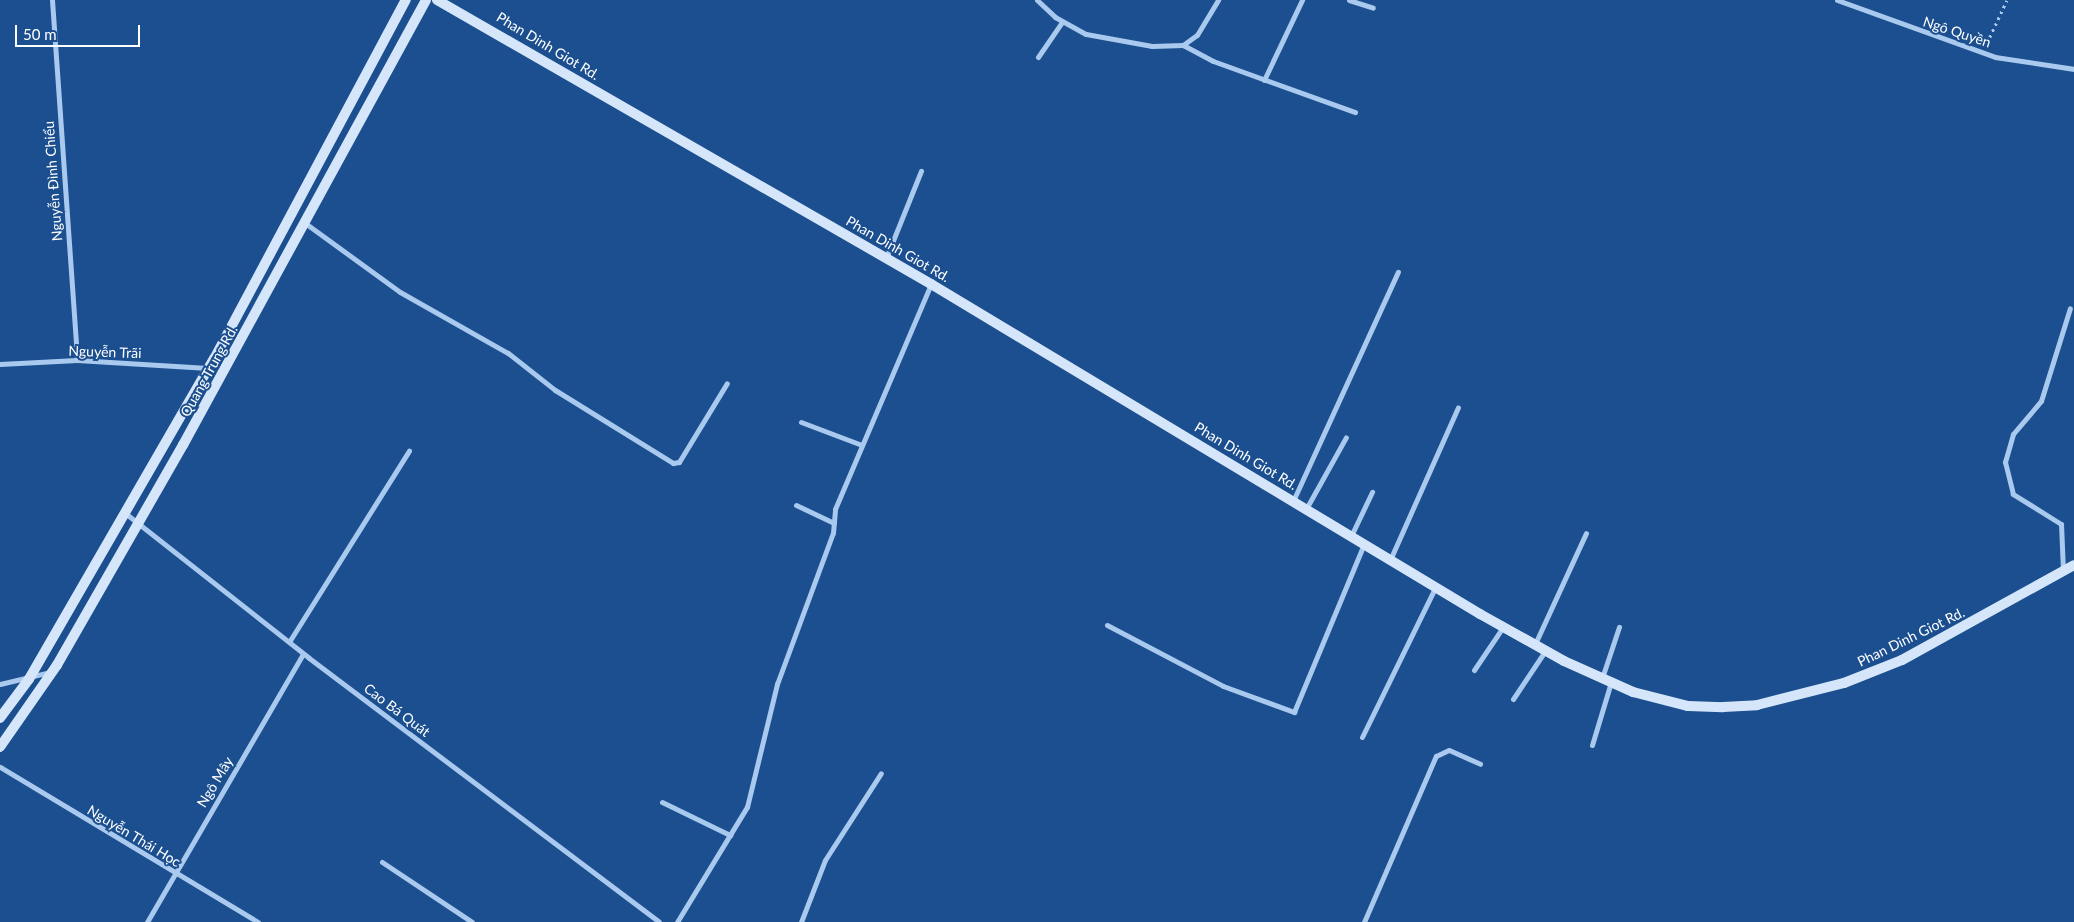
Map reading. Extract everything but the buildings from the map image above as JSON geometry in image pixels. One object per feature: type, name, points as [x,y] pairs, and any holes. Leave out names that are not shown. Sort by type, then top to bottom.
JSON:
[{"type":"main road","name":"Quang Trung Rd.","points":[[0,718],[29,679],[208,368],[406,0]]},
{"type":"main road","name":"Quang Trung Rd.","points":[[0,747],[53,671],[140,521],[426,0]]},
{"type":"main road","name":"Phan Dinh Giot Rd.","points":[[438,0],[931,284],[1294,501],[1435,588],[1545,651],[1606,681],[1688,706],[1757,705],[1788,698],[1844,683],[1902,660],[2074,565]]},
{"type":"street","name":"Nguyễn Đình Chiểu","points":[[52,0],[77,360]]},
{"type":"street","points":[[1037,0],[1062,22],[1086,34],[1126,44],[1183,45],[1264,80],[1355,112]]},
{"type":"street","points":[[1183,45],[1197,35],[1218,0]]},
{"type":"street","points":[[1264,80],[1302,0]]},
{"type":"street","points":[[1348,0],[1372,8]]},
{"type":"street","name":"Ngô Quyền","points":[[1837,0],[1982,53],[2074,68]]},
{"type":"street","points":[[1038,57],[1062,22]]},
{"type":"street","points":[[886,258],[921,171]]},
{"type":"street","points":[[304,223],[400,292],[508,353],[555,390],[673,463],[679,462],[727,383]]},
{"type":"street","points":[[1294,501],[1398,272]]},
{"type":"street","points":[[676,922],[730,836],[754,789],[777,684],[834,522],[835,509],[931,284]]},
{"type":"street","points":[[2062,572],[2061,524],[2013,494],[2005,462],[2013,434],[2041,401],[2070,308]]},
{"type":"street","name":"Nguyễn Trãi","points":[[0,364],[77,360],[208,368]]},
{"type":"street","points":[[1390,560],[1458,407]]},
{"type":"street","points":[[801,422],[862,445]]},
{"type":"street","points":[[1306,509],[1346,437]]},
{"type":"street","points":[[289,642],[409,451]]},
{"type":"street","points":[[1351,536],[1372,492]]},
{"type":"street","points":[[796,505],[834,522]]},
{"type":"street","name":"Cao Bá Quát","points":[[125,513],[140,521],[303,654],[659,922]]},
{"type":"street","points":[[1534,645],[1586,533]]},
{"type":"street","points":[[1107,626],[1223,686],[1294,712],[1364,544]]},
{"type":"street","points":[[1362,737],[1435,588]]},
{"type":"street","points":[[1474,670],[1503,627]]},
{"type":"street","points":[[1592,745],[1619,627]]},
{"type":"street","points":[[1513,699],[1545,651]]},
{"type":"street","name":"Ngô Mây","points":[[147,922],[303,654]]},
{"type":"street","points":[[0,684],[29,679],[53,671]]},
{"type":"street","points":[[1364,922],[1436,756],[1449,750],[1480,764]]},
{"type":"street","name":"Nguyễn Thái Học","points":[[0,767],[258,922]]},
{"type":"street","points":[[801,922],[834,843],[881,773]]},
{"type":"street","points":[[662,802],[730,836]]},
{"type":"street","points":[[382,862],[472,922]]},
{"type":"path","points":[[1982,53],[2007,0]]}]
